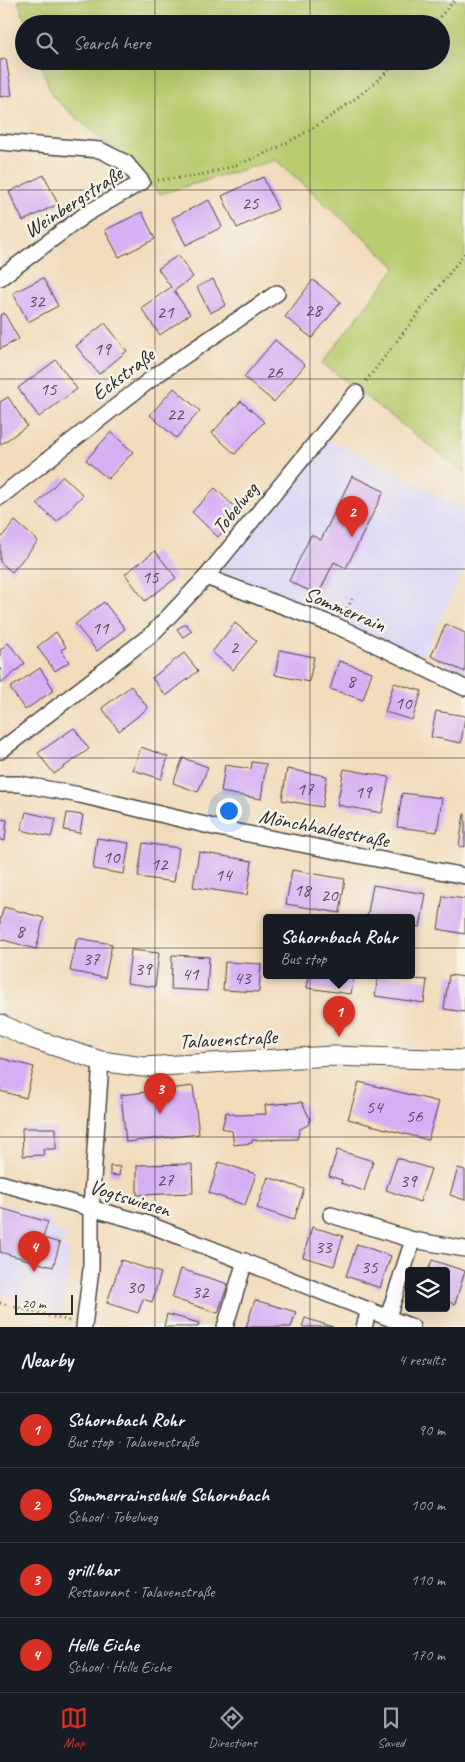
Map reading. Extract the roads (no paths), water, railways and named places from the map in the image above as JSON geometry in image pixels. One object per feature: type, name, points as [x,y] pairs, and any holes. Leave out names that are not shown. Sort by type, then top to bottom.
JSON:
[{"type":"street","name":"Weinbergstraße","points":[[0,142],[100,150],[126,163],[142,182],[86,214],[0,278]]},
{"type":"street","name":"Eckstraße","points":[[0,497],[155,376],[277,293]]},
{"type":"street","name":"Tobelweg","points":[[0,751],[152,634],[206,577],[356,393]]},
{"type":"street","name":"Sommerrain","points":[[206,577],[339,628],[465,688]]},
{"type":"street","name":"Mönchhaldestraße","points":[[0,784],[20,784],[80,795],[228,830],[465,876]]},
{"type":"street","name":"Talauenstraße","points":[[0,1024],[33,1039],[101,1061],[143,1067],[332,1056],[465,1060]]},
{"type":"street","points":[[85,1326],[91,1269],[91,1209],[101,1061]]},
{"type":"street","name":"Vogtswiesen","points":[[0,1183],[145,1223],[412,1327]]},
{"type":"street","points":[[331,1215],[413,1240],[465,1249]]},
{"type":"street","points":[[388,1317],[413,1240]]},
{"type":"street","points":[[225,1327],[244,1261]]},
{"type":"street","points":[[364,1327],[369,1310]]},
{"type":"place","name":"Sommerrainschule Schornbach","points":[[352,537]]},
{"type":"place","name":"Schornbach Rohr","points":[[339,1037]]},
{"type":"place","name":"grill.bar","points":[[160,1114]]},
{"type":"place","name":"Helle Eiche","points":[[34,1272]]}]
